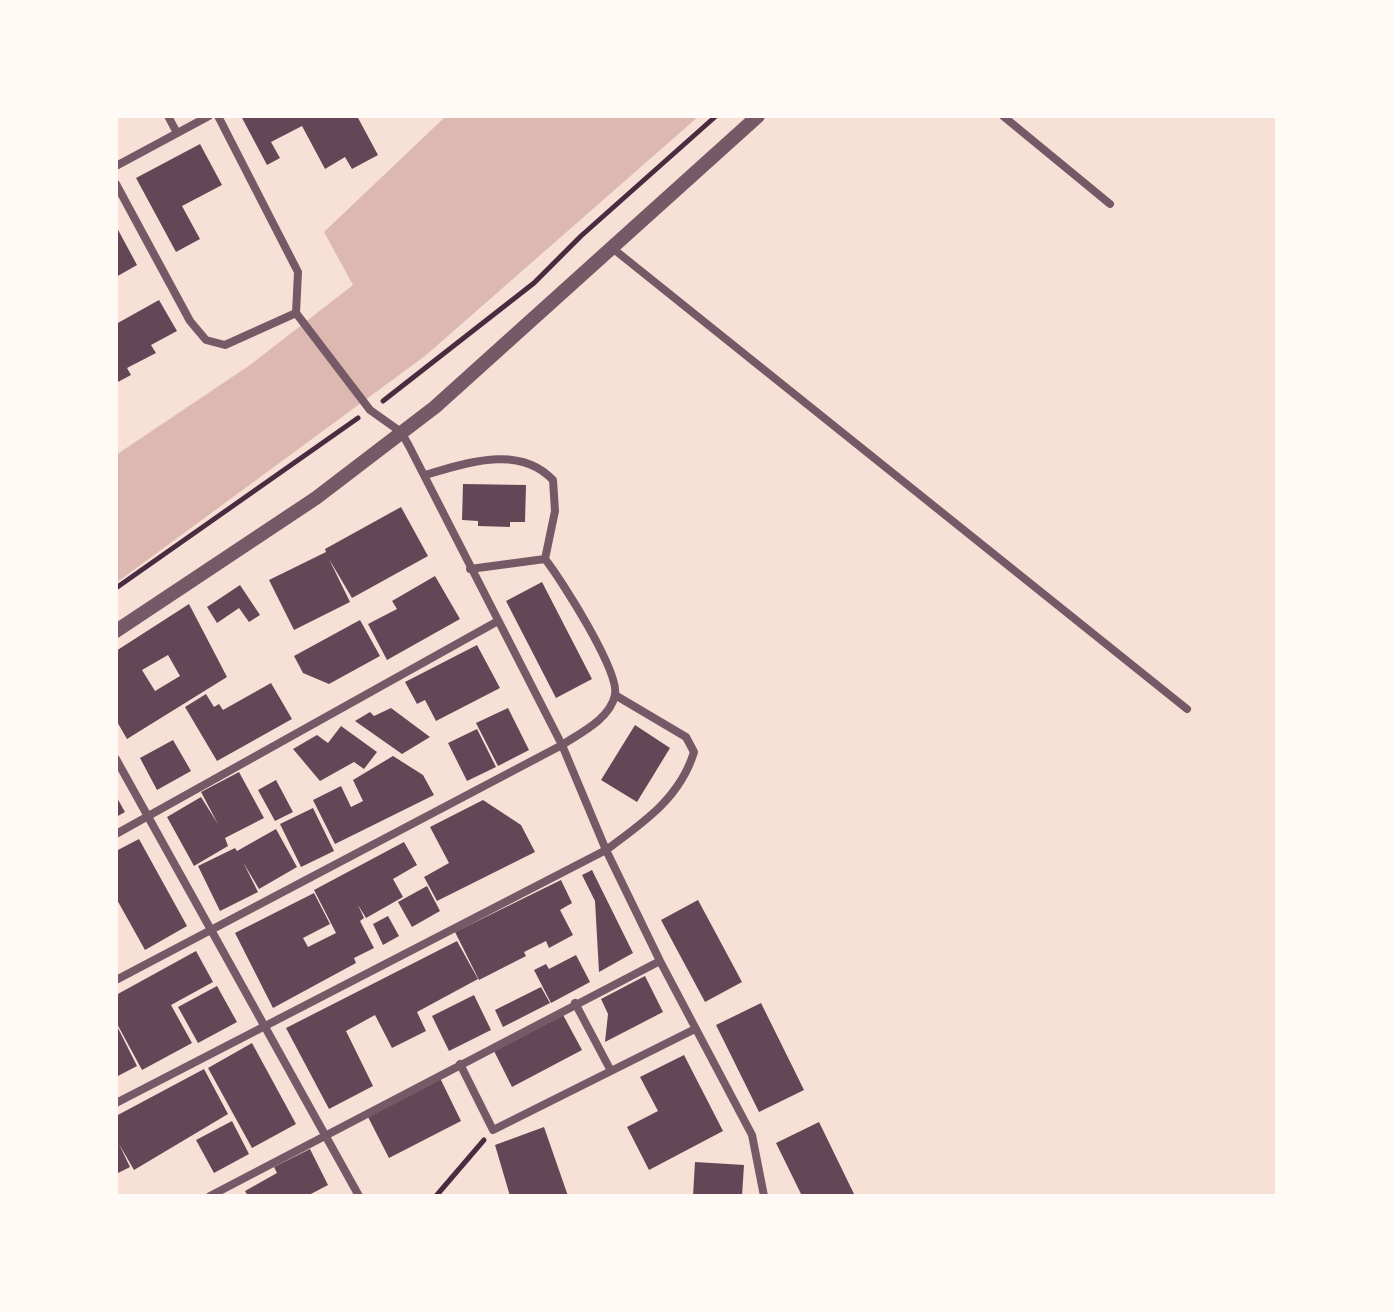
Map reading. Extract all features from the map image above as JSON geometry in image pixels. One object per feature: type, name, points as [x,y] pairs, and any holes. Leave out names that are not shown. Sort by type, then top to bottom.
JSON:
[{"type":"street","points":[[168,116],[177,133]]},
{"type":"street","points":[[116,166],[209,116]]},
{"type":"street","points":[[218,116],[298,272],[296,313],[370,410],[401,432],[562,745],[606,850],[660,961],[752,1135],[764,1196]]},
{"type":"street","points":[[116,631],[316,498],[435,407],[758,116]]},
{"type":"street","points":[[1003,116],[1110,204]]},
{"type":"street","points":[[116,184],[190,321],[206,340],[225,345],[296,313]]},
{"type":"street","points":[[611,247],[1187,709]]},
{"type":"street","points":[[425,475],[483,458],[538,464],[553,480],[555,511],[545,559]]},
{"type":"street","points":[[470,569],[545,559]]},
{"type":"street","points":[[116,980],[562,745],[601,719],[615,695],[613,676],[564,583],[545,559]]},
{"type":"street","points":[[116,834],[498,621]]},
{"type":"street","points":[[116,1103],[606,850],[653,816],[688,772],[694,752],[686,737],[615,695]]},
{"type":"street","points":[[116,759],[322,1135],[359,1196]]},
{"type":"street","points":[[210,1196],[660,961]]},
{"type":"street","points":[[575,1003],[611,1071]]},
{"type":"street","points":[[460,1064],[493,1130],[695,1029]]},
{"type":"path","points":[[116,588],[370,410],[534,283],[581,236],[716,116]]},
{"type":"path","points":[[436,1196],[493,1130]]},
{"type":"shaded area","points":[[446,116],[699,116],[425,356],[116,583],[116,455],[250,365],[353,285],[324,232]]},
{"type":"building","points":[[241,116],[357,116],[378,155],[352,169],[345,157],[325,169],[302,126],[271,142],[280,158],[267,165]]},
{"type":"building","points":[[200,144],[222,185],[182,206],[200,239],[176,252],[136,178]]},
{"type":"building","points":[[116,226],[137,265],[116,277]]},
{"type":"building","points":[[159,300],[177,331],[151,345],[156,353],[127,368],[131,375],[116,383],[116,324]]},
{"type":"building","points":[[463,484],[526,485],[525,522],[510,522],[510,527],[478,526],[478,521],[462,520]]},
{"type":"building","points":[[401,507],[428,556],[352,598],[329,559],[350,602],[294,630],[269,580],[326,552],[325,549]]},
{"type":"building","points":[[435,576],[460,619],[387,660],[368,624],[397,609],[392,601]]},
{"type":"building","points":[[542,582],[592,679],[556,698],[506,601]]},
{"type":"building","points":[[240,585],[260,615],[249,622],[239,608],[217,623],[207,607]]},
{"type":"building","points":[[189,604],[227,677],[127,739],[116,720],[116,651]],"holes":[[[168,655],[180,676],[155,691],[142,670]]]},
{"type":"building","points":[[360,620],[380,656],[329,684],[303,673],[294,656]]},
{"type":"building","points":[[477,645],[500,688],[436,721],[425,700],[417,704],[405,682]]},
{"type":"building","points":[[271,683],[292,719],[217,761],[185,707],[206,694],[214,707],[219,704],[223,710]]},
{"type":"building","points":[[391,708],[430,737],[402,754],[355,721],[370,712],[374,716]]},
{"type":"building","points":[[508,708],[529,750],[498,766],[476,723]]},
{"type":"building","points":[[635,725],[670,748],[637,802],[601,780]]},
{"type":"building","points":[[341,726],[377,752],[364,769],[354,762],[320,781],[293,749],[317,735],[328,743]]},
{"type":"building","points":[[477,729],[496,767],[467,781],[448,743]]},
{"type":"building","points":[[173,740],[191,771],[157,790],[140,758]]},
{"type":"building","points":[[393,756],[423,775],[434,795],[335,844],[313,800],[341,786],[351,807],[363,801],[353,780]]},
{"type":"building","points":[[239,772],[264,818],[225,838],[228,846],[194,866],[167,817],[201,797],[218,824],[201,792]]},
{"type":"building","points":[[276,780],[293,812],[275,821],[258,790]]},
{"type":"building","points":[[116,796],[125,812],[116,817]]},
{"type":"building","points":[[483,800],[521,825],[535,852],[437,901],[424,877],[449,863],[430,827]]},
{"type":"building","points":[[313,808],[334,851],[301,867],[280,824]]},
{"type":"building","points":[[276,829],[297,867],[259,889],[243,862],[258,892],[220,911],[198,866],[235,848],[237,851]]},
{"type":"building","points":[[139,839],[187,926],[145,950],[116,898],[116,851]]},
{"type":"building","points":[[404,842],[417,865],[393,879],[403,897],[366,918],[358,905],[364,918],[360,921],[374,948],[354,958],[356,963],[273,1008],[235,933],[314,893],[330,924],[303,938],[308,947],[336,933],[314,890]]},
{"type":"building","points":[[592,870],[633,953],[599,972],[595,901],[582,875]]},
{"type":"building","points":[[561,880],[572,903],[560,910],[573,935],[549,948],[546,941],[524,952],[526,956],[479,980],[455,932]]},
{"type":"building","points":[[427,886],[440,911],[412,927],[398,902]]},
{"type":"building","points":[[698,900],[742,982],[705,1002],[661,920]]},
{"type":"building","points":[[388,916],[399,936],[383,945],[373,924]]},
{"type":"building","points":[[457,941],[478,979],[417,1012],[426,1031],[392,1048],[375,1015],[346,1031],[373,1086],[329,1109],[286,1028]]},
{"type":"building","points":[[196,951],[213,982],[171,1005],[192,1043],[142,1070],[116,1022],[116,995]]},
{"type":"building","points":[[576,955],[590,982],[551,1003],[534,970],[546,964],[549,969]]},
{"type":"building","points":[[645,976],[663,1012],[605,1042],[608,1014],[601,999]]},
{"type":"building","points":[[217,986],[237,1022],[198,1043],[178,1007]]},
{"type":"building","points":[[541,987],[550,1003],[503,1027],[495,1010]]},
{"type":"building","points":[[474,995],[491,1030],[449,1051],[432,1016]]},
{"type":"building","points":[[761,1003],[804,1090],[759,1112],[716,1025]]},
{"type":"building","points":[[562,1013],[582,1050],[512,1087],[493,1049]]},
{"type":"building","points":[[116,1024],[137,1066],[116,1077]]},
{"type":"building","points":[[252,1043],[296,1124],[252,1148],[208,1068]]},
{"type":"building","points":[[684,1055],[723,1131],[649,1170],[627,1127],[658,1111],[640,1077]]},
{"type":"building","points":[[204,1069],[228,1114],[134,1170],[119,1144],[130,1167],[116,1174],[116,1116]]},
{"type":"building","points":[[440,1078],[461,1121],[389,1158],[367,1115]]},
{"type":"building","points":[[232,1121],[249,1154],[214,1173],[196,1140]]},
{"type":"building","points":[[819,1122],[855,1196],[802,1196],[776,1143]]},
{"type":"building","points":[[544,1127],[568,1196],[510,1196],[495,1145]]},
{"type":"building","points":[[310,1149],[328,1185],[307,1196],[248,1196],[245,1191],[277,1173],[274,1167]]},
{"type":"building","points":[[695,1162],[744,1165],[742,1196],[693,1196]]}]
